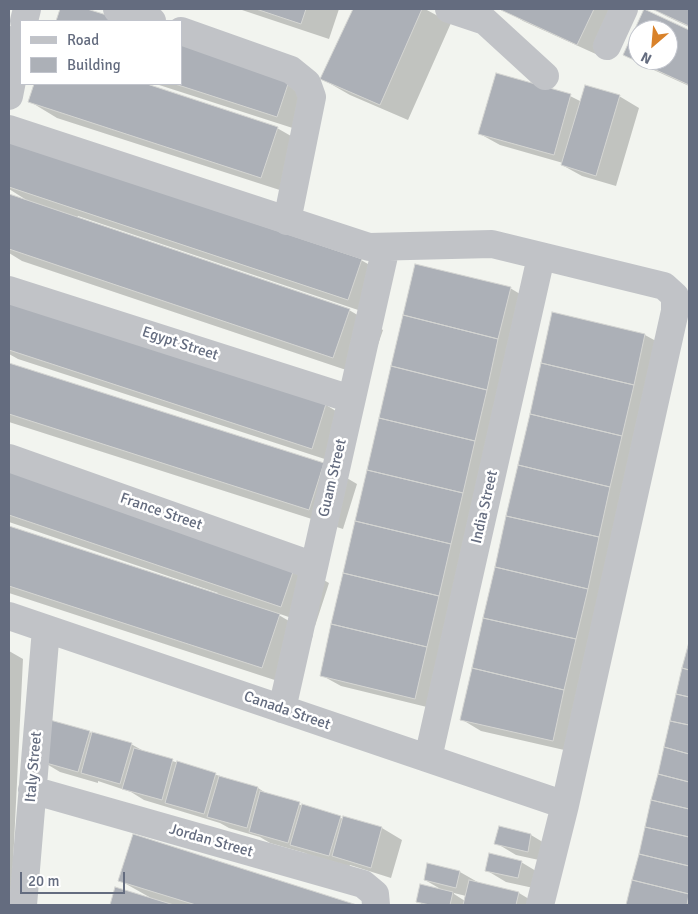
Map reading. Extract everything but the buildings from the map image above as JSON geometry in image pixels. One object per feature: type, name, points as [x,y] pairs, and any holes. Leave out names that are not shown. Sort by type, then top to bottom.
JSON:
[{"type":"street","points":[[117,9],[149,20]]},
{"type":"street","points":[[449,9],[485,21],[545,76]]},
{"type":"street","points":[[607,46],[624,9]]},
{"type":"street","points":[[182,31],[292,70],[307,83],[312,97],[287,220]]},
{"type":"street","points":[[9,96],[20,40]]},
{"type":"street","points":[[9,130],[369,247],[492,244],[664,286],[675,296],[675,311],[565,805],[540,905]]},
{"type":"street","name":"Guam Street","points":[[282,709],[386,247]]},
{"type":"street","name":"India Street","points":[[428,758],[542,257]]},
{"type":"street","name":"Egypt Street","points":[[9,290],[351,399]]},
{"type":"street","name":"France Street","points":[[9,458],[314,566]]},
{"type":"street","name":"Canada Street","points":[[9,616],[565,805]]},
{"type":"street","name":"Italy Street","points":[[23,905],[46,629]]},
{"type":"street","name":"Jordan Street","points":[[32,790],[363,884],[375,894],[376,905]]}]
